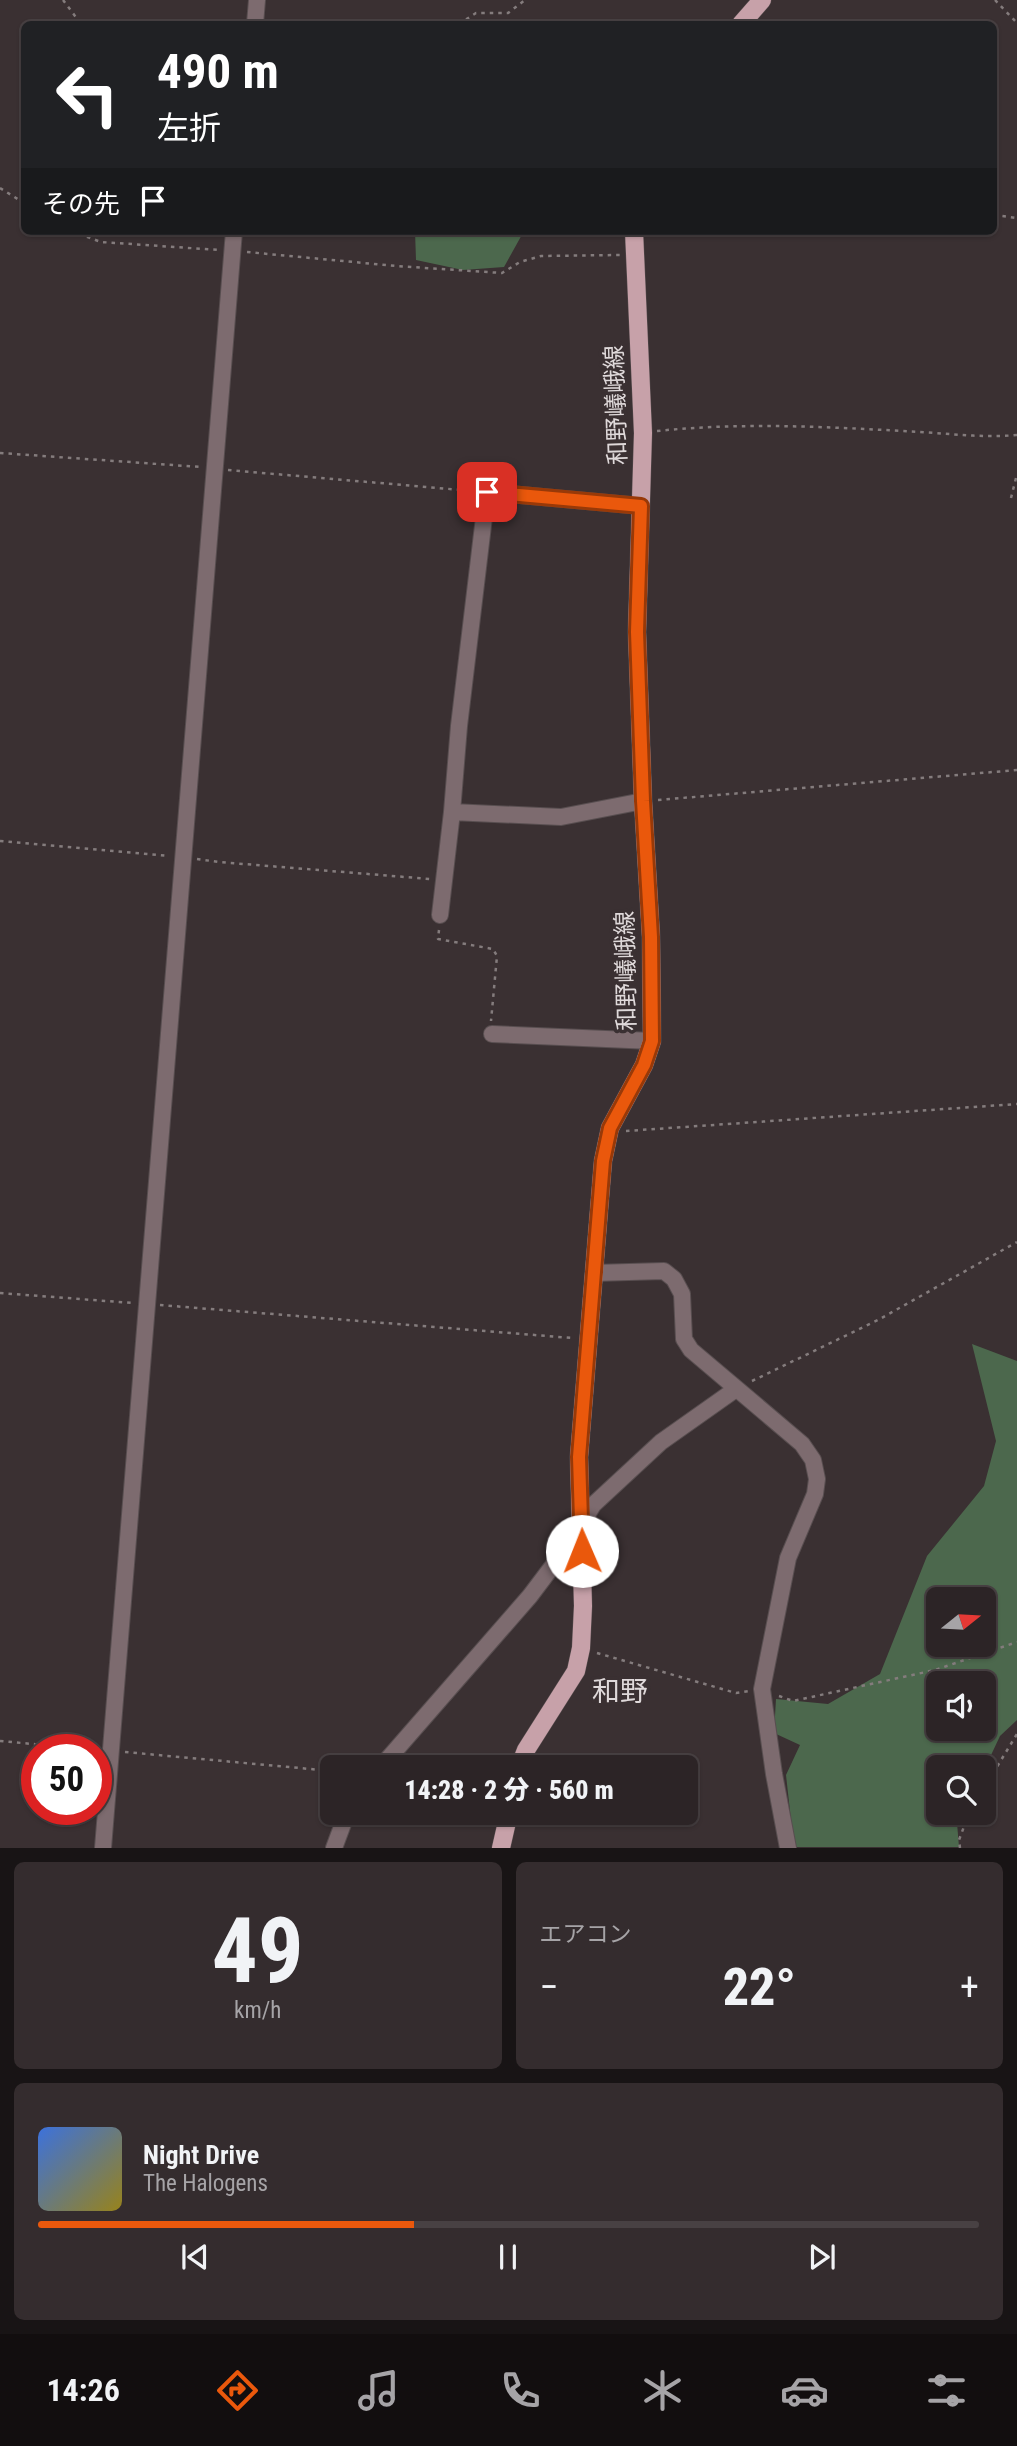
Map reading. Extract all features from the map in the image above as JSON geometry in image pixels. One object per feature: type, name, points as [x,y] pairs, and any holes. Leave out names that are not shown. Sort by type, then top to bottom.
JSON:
[{"type":"main road","points":[[744,21],[762,0]]},
{"type":"main road","name":"和野嶬峨線","points":[[524,1755],[576,1671],[581,1648],[583,1606],[579,1457],[603,1161],[610,1128],[644,1065],[652,1041],[651,937],[637,632],[643,433],[634,235]]},
{"type":"main road","points":[[501,1847],[506,1825]]},
{"type":"street","points":[[255,21],[257,0]]},
{"type":"street","points":[[111,1734],[234,235]]},
{"type":"street","points":[[440,915],[487,492],[641,506]]},
{"type":"street","points":[[452,812],[561,817],[643,801]]},
{"type":"street","points":[[492,1034],[652,1041]]},
{"type":"street","points":[[594,1273],[664,1271],[674,1279],[682,1294],[684,1339],[691,1350],[802,1444],[813,1460],[817,1479],[815,1494],[788,1558],[762,1689],[788,1847]]},
{"type":"street","points":[[391,1755],[530,1596],[601,1497],[661,1441],[736,1389]]},
{"type":"street","points":[[103,1847],[105,1825]]},
{"type":"street","points":[[334,1847],[342,1825]]},
{"type":"path","points":[[63,0],[79,21]]},
{"type":"path","points":[[464,21],[476,13],[508,13],[525,0]]},
{"type":"path","points":[[995,0],[1017,23]]},
{"type":"path","points":[[0,187],[21,201]]},
{"type":"path","points":[[997,215],[1017,218]]},
{"type":"path","points":[[82,235],[101,242],[233,250],[396,267],[502,273],[520,262],[541,256],[634,255]]},
{"type":"path","points":[[643,433],[706,426],[920,432],[990,437],[1017,435]]},
{"type":"path","points":[[0,453],[215,468],[487,492]]},
{"type":"path","points":[[1010,498],[1017,474]]},
{"type":"path","points":[[643,801],[1017,770]]},
{"type":"path","points":[[0,841],[444,880]]},
{"type":"path","points":[[440,915],[438,939],[493,949],[497,956],[492,1034]]},
{"type":"path","points":[[610,1128],[624,1131],[1017,1104]]},
{"type":"path","points":[[736,1389],[878,1320],[1017,1242]]},
{"type":"path","points":[[0,1293],[589,1339]]},
{"type":"path","points":[[581,1648],[736,1693],[762,1689],[793,1701],[935,1670],[1017,1642]]},
{"type":"path","points":[[996,1768],[1017,1734]]},
{"type":"path","points":[[0,1741],[21,1743]]},
{"type":"path","points":[[112,1751],[320,1770]]},
{"type":"path","points":[[960,1847],[959,1840],[965,1825]]},
{"type":"green space","points":[[415,235],[522,235],[504,267],[463,270],[416,260]]},
{"type":"green space","points":[[972,1344],[1017,1361],[1017,1720],[1000,1736],[991,1755],[926,1755],[926,1825],[957,1825],[959,1847],[794,1847],[786,1775],[800,1745],[774,1733],[776,1699],[828,1704],[880,1674],[927,1556],[984,1486],[996,1441]]},
{"type":"district","name":"和野","points":[[620,1691]]},
{"type":"route","points":[[487,492],[641,506],[637,632],[651,937],[652,1041],[644,1065],[610,1128],[603,1161],[579,1457],[582,1551]]}]
